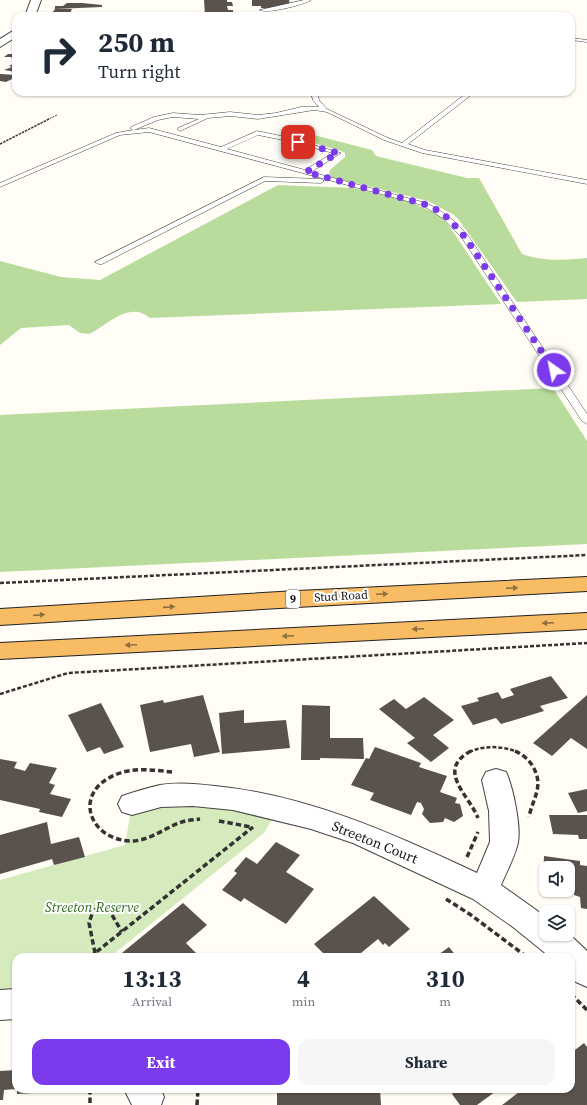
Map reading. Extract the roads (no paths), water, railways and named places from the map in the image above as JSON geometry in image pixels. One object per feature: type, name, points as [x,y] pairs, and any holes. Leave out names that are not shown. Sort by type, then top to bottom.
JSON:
[{"type":"highway","name":"Stud Road","points":[[0,617],[296,599],[587,584]]},
{"type":"highway","points":[[0,651],[587,621]]},
{"type":"street","points":[[32,12],[36,0]]},
{"type":"street","points":[[0,44],[12,35]]},
{"type":"street","points":[[484,890],[504,842],[503,811],[496,780]]},
{"type":"street","name":"Streeton Court","points":[[132,804],[161,796],[193,795],[233,799],[312,818],[363,835],[484,890],[524,918],[557,943],[567,953]]},
{"type":"street","name":"Streeton Court","points":[[575,960],[587,972]]},
{"type":"street","points":[[0,1005],[12,1004]]},
{"type":"lane","points":[[262,10],[274,9],[309,0]]},
{"type":"lane","points":[[575,39],[587,41]]},
{"type":"lane","points":[[315,96],[316,100],[325,110]]},
{"type":"lane","points":[[403,145],[467,96]]},
{"type":"lane","points":[[0,185],[161,117],[179,115],[210,116],[230,114],[258,117],[276,115],[304,108],[325,110],[386,139],[424,152],[587,182]]},
{"type":"lane","points":[[180,129],[210,116]]},
{"type":"lane","points":[[118,134],[149,130],[424,204],[442,213],[454,224],[508,301],[587,421]]},
{"type":"lane","points":[[222,149],[257,134],[284,138],[338,153],[306,172]]},
{"type":"lane","points":[[99,262],[264,179],[271,178],[341,182]]},
{"type":"park label","name":"Streeton Reserve","points":[[92,907]]}]
